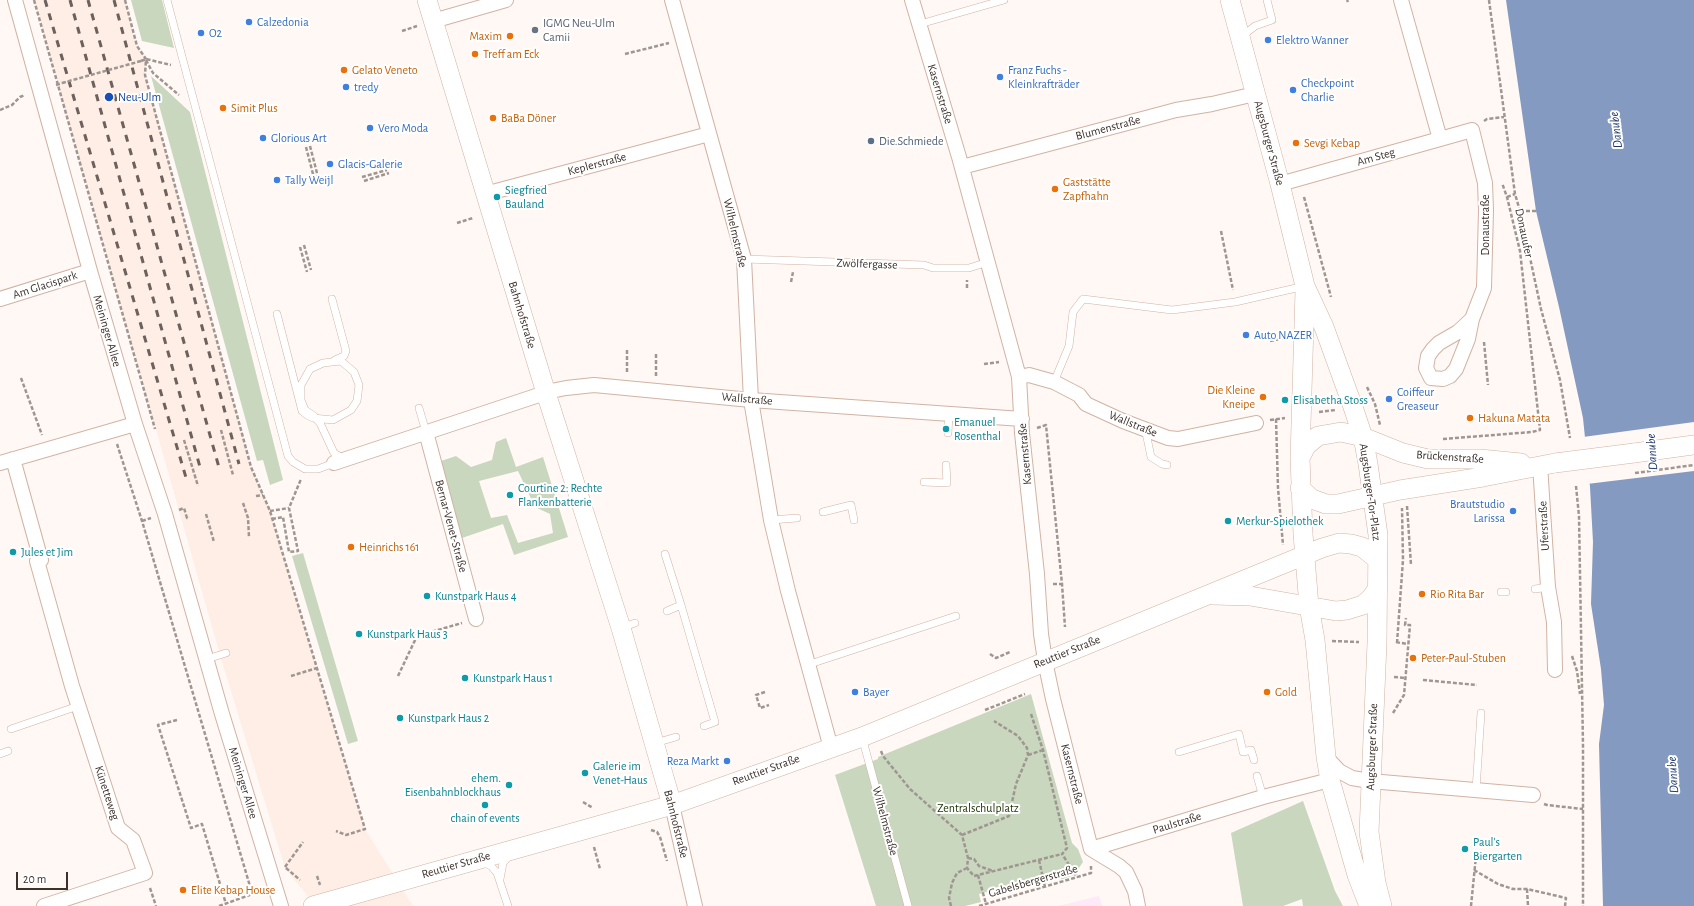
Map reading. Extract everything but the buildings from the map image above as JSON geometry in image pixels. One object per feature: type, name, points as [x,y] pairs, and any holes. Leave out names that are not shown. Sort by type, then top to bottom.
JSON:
[{"type":"main road","name":"Bahnhofstraße","points":[[427,0],[546,393],[628,626],[655,743],[672,805]]},
{"type":"main road","name":"Augsburger Straße","points":[[1230,0],[1280,184],[1305,286],[1324,327],[1363,437]]},
{"type":"main road","name":"Augsburger Straße","points":[[1300,458],[1305,286]]},
{"type":"main road","name":"Augsburger-Tor-Platz","points":[[1300,458],[1306,446],[1318,436],[1341,432],[1363,437],[1378,535],[1378,588]]},
{"type":"main road","name":"Brückenstraße","points":[[1363,437],[1404,453],[1428,458],[1480,459],[1548,464]]},
{"type":"main road","name":"Brückenstraße","points":[[1372,495],[1483,477],[1548,464],[1694,445]]},
{"type":"main road","points":[[1300,458],[1300,488],[1309,606],[1315,640],[1326,757],[1330,780],[1357,875],[1369,906]]},
{"type":"main road","points":[[1300,488],[1312,499],[1326,504],[1354,501],[1372,495]]},
{"type":"main road","points":[[1305,555],[1339,543],[1362,547],[1377,559]]},
{"type":"main road","name":"Reuttier Straße","points":[[313,906],[672,805],[862,737],[1305,555]]},
{"type":"main road","name":"Augsburger Straße","points":[[1378,588],[1369,832],[1376,883],[1382,906]]},
{"type":"main road","points":[[1309,606],[1336,611],[1347,610],[1363,605],[1371,598],[1378,588]]},
{"type":"main road","name":"Reuttier Straße","points":[[1206,595],[1250,596],[1309,606]]},
{"type":"street","name":"Meininger Allee","points":[[15,0],[90,271],[135,424],[165,514],[274,887],[281,906]]},
{"type":"street","points":[[433,21],[506,0]]},
{"type":"street","name":"Wilhelmstraße","points":[[672,0],[744,260],[752,400],[771,520],[831,748]]},
{"type":"street","name":"Kasernstraße","points":[[912,0],[962,167],[1019,377],[1045,661],[1091,849]]},
{"type":"street","points":[[1401,0],[1440,139]]},
{"type":"street","name":"Blumenstraße","points":[[962,167],[1176,110],[1212,104],[1255,94]]},
{"type":"street","name":"Am Steg","points":[[1280,184],[1472,130]]},
{"type":"street","name":"Donaustraße","points":[[1472,130],[1484,182],[1486,210],[1484,288],[1472,319]]},
{"type":"street","name":"Keplerstraße","points":[[485,194],[709,134]]},
{"type":"street","name":"Am Glacispark","points":[[0,299],[90,271]]},
{"type":"street","name":"Wallstraße","points":[[1019,377],[1029,375],[1054,382],[1079,395],[1086,404],[1123,421],[1145,428],[1168,438],[1178,439],[1256,423]]},
{"type":"street","name":"Wallstraße","points":[[546,393],[566,388],[594,385],[752,400],[1022,419]]},
{"type":"street","points":[[341,461],[546,393]]},
{"type":"street","points":[[15,494],[5,458],[45,442],[113,430],[135,424]]},
{"type":"street","name":"Bernar-Venet-Straße","points":[[426,432],[476,619]]},
{"type":"street","name":"Künetteweg","points":[[5,458],[41,560],[33,562],[18,508]]},
{"type":"street","name":"Uferstraße","points":[[1548,464],[1541,588],[1554,622],[1555,670]]},
{"type":"street","name":"Künetteweg","points":[[37,561],[78,706],[118,828],[133,840],[145,873],[49,905]]},
{"type":"street","points":[[1326,757],[1339,771],[1352,778],[1370,782],[1533,795]]},
{"type":"street","name":"Paulstraße","points":[[1091,849],[1263,797],[1330,780]]},
{"type":"street","name":"Bahnhofstraße","points":[[672,805],[695,906]]},
{"type":"street","points":[[1091,849],[1126,872],[1137,901]]},
{"type":"lane","points":[[167,0],[288,456],[292,462],[305,469],[318,469],[341,461]]},
{"type":"lane","points":[[920,24],[1004,0]]},
{"type":"lane","points":[[1241,37],[1255,26],[1272,20],[1267,0]]},
{"type":"lane","name":"Zwölfergasse","points":[[744,260],[924,266],[933,268],[968,268],[988,262]]},
{"type":"lane","points":[[1054,382],[1069,346],[1073,312],[1083,299],[1172,310],[1235,302],[1305,286]]},
{"type":"lane","points":[[294,375],[344,356],[345,347],[332,299]]},
{"type":"lane","points":[[277,314],[294,375],[302,411],[313,418],[320,419],[333,420],[351,410],[357,401],[359,385],[354,372],[341,361],[323,362],[310,369],[301,385],[301,400],[305,410],[314,416],[317,420],[320,424],[334,453],[341,458],[341,461]]},
{"type":"lane","points":[[419,408],[426,432]]},
{"type":"lane","points":[[948,433],[949,414]]},
{"type":"lane","points":[[320,424],[330,460],[341,461]]},
{"type":"lane","points":[[1145,428],[1152,457],[1167,466]]},
{"type":"lane","points":[[924,482],[947,483],[946,465]]},
{"type":"lane","points":[[823,512],[850,502],[854,520]]},
{"type":"lane","points":[[771,520],[797,518]]},
{"type":"lane","points":[[666,554],[714,722],[704,726]]},
{"type":"lane","points":[[667,611],[681,606]]},
{"type":"lane","points":[[808,665],[956,616]]},
{"type":"lane","points":[[207,659],[226,653]]},
{"type":"lane","points":[[11,729],[78,706]]},
{"type":"lane","points":[[1476,790],[1480,713]]},
{"type":"lane","points":[[1179,752],[1239,734],[1243,752],[1251,750],[1254,760]]},
{"type":"lane","points":[[655,743],[676,737]]},
{"type":"lane","name":"Wilhelmstraße","points":[[862,737],[908,906]]},
{"type":"lane","points":[[0,754],[8,751]]},
{"type":"lane","points":[[1257,776],[1263,797]]},
{"type":"lane","points":[[500,879],[503,863],[517,848]]},
{"type":"lane","points":[[473,860],[485,862],[491,866],[500,879],[508,906]]},
{"type":"path","points":[[34,0],[156,433]]},
{"type":"path","points":[[125,0],[137,46],[153,73],[185,100],[194,105]]},
{"type":"path","name":"Donauufer","points":[[1442,439],[1532,432],[1540,430],[1520,251],[1507,197],[1515,194],[1489,0]]},
{"type":"path","points":[[626,54],[684,40]]},
{"type":"path","points":[[146,59],[145,75],[251,467],[270,511],[365,829],[346,835],[336,831]]},
{"type":"path","points":[[62,83],[146,59],[170,65]]},
{"type":"path","points":[[0,110],[12,106],[20,96]]},
{"type":"path","points":[[1487,119],[1504,117]]},
{"type":"path","points":[[310,146],[318,177]]},
{"type":"path","points":[[306,147],[314,178]]},
{"type":"path","points":[[362,177],[388,170]]},
{"type":"path","points":[[364,181],[389,173]]},
{"type":"path","points":[[1299,179],[1332,300]]},
{"type":"path","points":[[1515,194],[1541,309],[1560,380],[1570,438]]},
{"type":"path","points":[[1520,211],[1536,211]]},
{"type":"path","points":[[457,223],[473,218]]},
{"type":"path","points":[[1220,231],[1235,302]]},
{"type":"path","points":[[304,245],[311,270]]},
{"type":"path","points":[[300,247],[307,272]]},
{"type":"path","points":[[1270,341],[1290,338]]},
{"type":"path","points":[[627,350],[628,388]]},
{"type":"path","points":[[655,391],[656,352]]},
{"type":"path","points":[[21,378],[45,442]]},
{"type":"path","points":[[1375,404],[1380,425],[1385,429]]},
{"type":"path","points":[[1276,419],[1278,488],[1283,551]]},
{"type":"path","points":[[1046,425],[1065,627]]},
{"type":"path","points":[[113,430],[205,730],[252,894]]},
{"type":"path","points":[[221,430],[233,475]]},
{"type":"path","points":[[184,440],[198,486]]},
{"type":"path","points":[[272,519],[283,517],[289,552],[298,551],[289,508],[305,469]]},
{"type":"path","points":[[1576,486],[1579,516],[1583,906]]},
{"type":"path","points":[[256,496],[263,494]]},
{"type":"path","points":[[176,503],[180,517]]},
{"type":"path","points":[[243,503],[248,518],[249,537]]},
{"type":"path","points":[[270,511],[289,508]]},
{"type":"path","points":[[1407,508],[1411,565]]},
{"type":"path","points":[[206,514],[214,542]]},
{"type":"path","points":[[1052,584],[1062,584]]},
{"type":"path","points":[[1395,709],[1404,695],[1410,625],[1405,625],[1406,618]]},
{"type":"path","points":[[398,676],[417,636],[476,619]]},
{"type":"path","points":[[1315,640],[1376,643],[1397,642],[1408,644]]},
{"type":"path","points":[[990,654],[996,658],[1010,652]]},
{"type":"path","points":[[291,676],[316,668]]},
{"type":"path","points":[[1394,677],[1405,678]]},
{"type":"path","points":[[1423,680],[1477,685]]},
{"type":"path","points":[[765,692],[756,695],[760,708],[769,705]]},
{"type":"path","points":[[985,710],[1025,694]]},
{"type":"path","points":[[881,751],[883,756],[910,789],[962,835],[968,858],[967,868],[974,876],[1039,860],[1062,854],[1067,848],[1043,750],[1039,743],[1031,714]]},
{"type":"path","points":[[177,720],[158,726],[191,828],[202,824],[226,904]]},
{"type":"path","points":[[962,835],[1009,816],[1016,784],[1028,755],[1027,748],[1018,736],[994,720]]},
{"type":"path","points":[[205,730],[210,728]]},
{"type":"path","points":[[1028,755],[1043,750]]},
{"type":"path","points":[[1533,795],[1546,805],[1583,809]]},
{"type":"path","points":[[233,827],[239,825]]},
{"type":"path","points":[[285,868],[303,842]]},
{"type":"path","points":[[594,847],[600,869]]},
{"type":"path","name":"Gabelsbergerstraße","points":[[979,906],[1091,873],[1091,849]]},
{"type":"path","points":[[1062,854],[1077,877]]},
{"type":"path","points":[[1471,906],[1476,856]]},
{"type":"path","points":[[968,858],[974,860],[979,866],[993,871]]},
{"type":"path","points":[[282,860],[285,868],[300,880]]},
{"type":"path","points":[[1039,860],[1045,887]]},
{"type":"path","points":[[951,906],[949,898],[952,883],[957,873],[967,868]]},
{"type":"path","points":[[1474,870],[1498,884],[1513,889],[1527,889],[1566,898],[1565,906]]},
{"type":"path","points":[[978,875],[986,904]]},
{"type":"path","points":[[219,906],[274,887]]},
{"type":"path","points":[[1527,889],[1528,906]]},
{"type":"shaded area","points":[[34,0],[125,0],[137,46],[146,59],[145,75],[251,467],[270,511],[365,829],[413,906],[316,906],[285,868],[220,655]]},
{"type":"shaded area","points":[[1099,896],[1102,906],[1058,906],[1071,903]]},
{"type":"green space","points":[[131,0],[162,0],[174,48],[142,41]]},
{"type":"green space","points":[[151,76],[190,112],[283,480],[270,485],[263,460],[257,461]]},
{"type":"green space","points":[[506,438],[516,467],[543,457],[568,537],[514,555],[503,524],[459,539],[438,462],[456,456],[471,467],[492,460],[496,442]],"holes":[[[518,471],[535,507],[550,514],[553,533],[518,543],[507,515],[491,518],[479,481]]]},
{"type":"green space","points":[[303,553],[358,741],[348,744],[292,556]]},
{"type":"green space","name":"Zentralschulplatz","points":[[1031,694],[1072,843],[1078,849],[1083,862],[1074,875],[1063,879],[1047,880],[1042,876],[979,894],[981,902],[965,906],[876,906],[835,775],[878,759],[878,757]]},
{"type":"green space","points":[[1303,801],[1335,891],[1343,906],[1303,906],[1302,899],[1283,906],[1243,906],[1231,833]]},
{"type":"water","name":"Danube","points":[[1506,0],[1694,0],[1694,906],[1603,906],[1599,744],[1604,705],[1601,669],[1591,604],[1593,542],[1590,487],[1583,418],[1536,211]]},
{"type":"pier","points":[[1694,422],[1694,471],[1587,484],[1583,437]]},
{"type":"railway","points":[[45,0],[187,481]]},
{"type":"railway","points":[[70,0],[200,467]]},
{"type":"railway","points":[[88,0],[220,471]]},
{"type":"railway","points":[[114,0],[239,464]]},
{"type":"place","name":"Calzedonia","points":[[249,22]]},
{"type":"place","name":"IGMG Neu-Ulm Camii","points":[[535,30]]},
{"type":"place","name":"O2","points":[[201,33]]},
{"type":"place","name":"Maxim","points":[[510,36]]},
{"type":"place","name":"Elektro Wanner","points":[[1268,40]]},
{"type":"place","name":"Treff am Eck","points":[[475,54]]},
{"type":"place","name":"Gelato Veneto","points":[[344,70]]},
{"type":"place","name":"Franz Fuchs - Kleinkrafträder","points":[[1000,77]]},
{"type":"place","name":"tredy","points":[[346,87]]},
{"type":"place","name":"Checkpoint Charlie","points":[[1293,90]]},
{"type":"place","name":"Neu-Ulm","points":[[109,97]]},
{"type":"place","name":"Simit Plus","points":[[223,108]]},
{"type":"place","name":"BaBa Döner","points":[[493,118]]},
{"type":"place","name":"Vero Moda","points":[[370,128]]},
{"type":"place","name":"Glorious Art","points":[[263,138]]},
{"type":"place","name":"Die.Schmiede","points":[[871,141]]},
{"type":"place","name":"Sevgi Kebap","points":[[1296,143]]},
{"type":"place","name":"Glacis-Galerie","points":[[330,164]]},
{"type":"place","name":"Tally Weijl","points":[[277,180]]},
{"type":"place","name":"Gaststätte Zapfhahn","points":[[1055,189]]},
{"type":"place","name":"Siegfried Bauland","points":[[497,197]]},
{"type":"place","name":"Auto NAZER","points":[[1246,335]]},
{"type":"place","name":"Die Kleine Kneipe","points":[[1263,397]]},
{"type":"place","name":"Coiffeur Greaseur","points":[[1389,399]]},
{"type":"place","name":"Elisabetha Stoss","points":[[1285,400]]},
{"type":"place","name":"Hakuna Matata","points":[[1470,418]]},
{"type":"place","name":"Emanuel Rosenthal","points":[[946,429]]},
{"type":"place","name":"Courtine 2: Rechte Flankenbatterie","points":[[510,495]]},
{"type":"place","name":"Brautstudio Larissa","points":[[1513,511]]},
{"type":"place","name":"Merkur-Spielothek","points":[[1228,521]]},
{"type":"place","name":"Heinrichs 161","points":[[351,547]]},
{"type":"place","name":"Jules et Jim","points":[[13,552]]},
{"type":"place","name":"Rio Rita Bar","points":[[1422,594]]},
{"type":"place","name":"Kunstpark Haus 4","points":[[427,596]]},
{"type":"place","name":"Kunstpark Haus 3","points":[[359,634]]},
{"type":"place","name":"Peter-Paul-Stuben","points":[[1413,658]]},
{"type":"place","name":"Kunstpark Haus 1","points":[[465,678]]},
{"type":"place","name":"Bayer","points":[[855,692]]},
{"type":"place","name":"Gold","points":[[1267,692]]},
{"type":"place","name":"Kunstpark Haus 2","points":[[400,718]]},
{"type":"place","name":"Reza Markt","points":[[727,761]]},
{"type":"place","name":"Galerie im Venet-Haus","points":[[585,773]]},
{"type":"place","name":"ehem. Eisenbahnblockhaus","points":[[509,785]]},
{"type":"place","name":"chain of events","points":[[485,805]]},
{"type":"place","name":"Paul's Biergarten","points":[[1465,849]]},
{"type":"place","name":"Elite Kebap House","points":[[183,890]]}]
